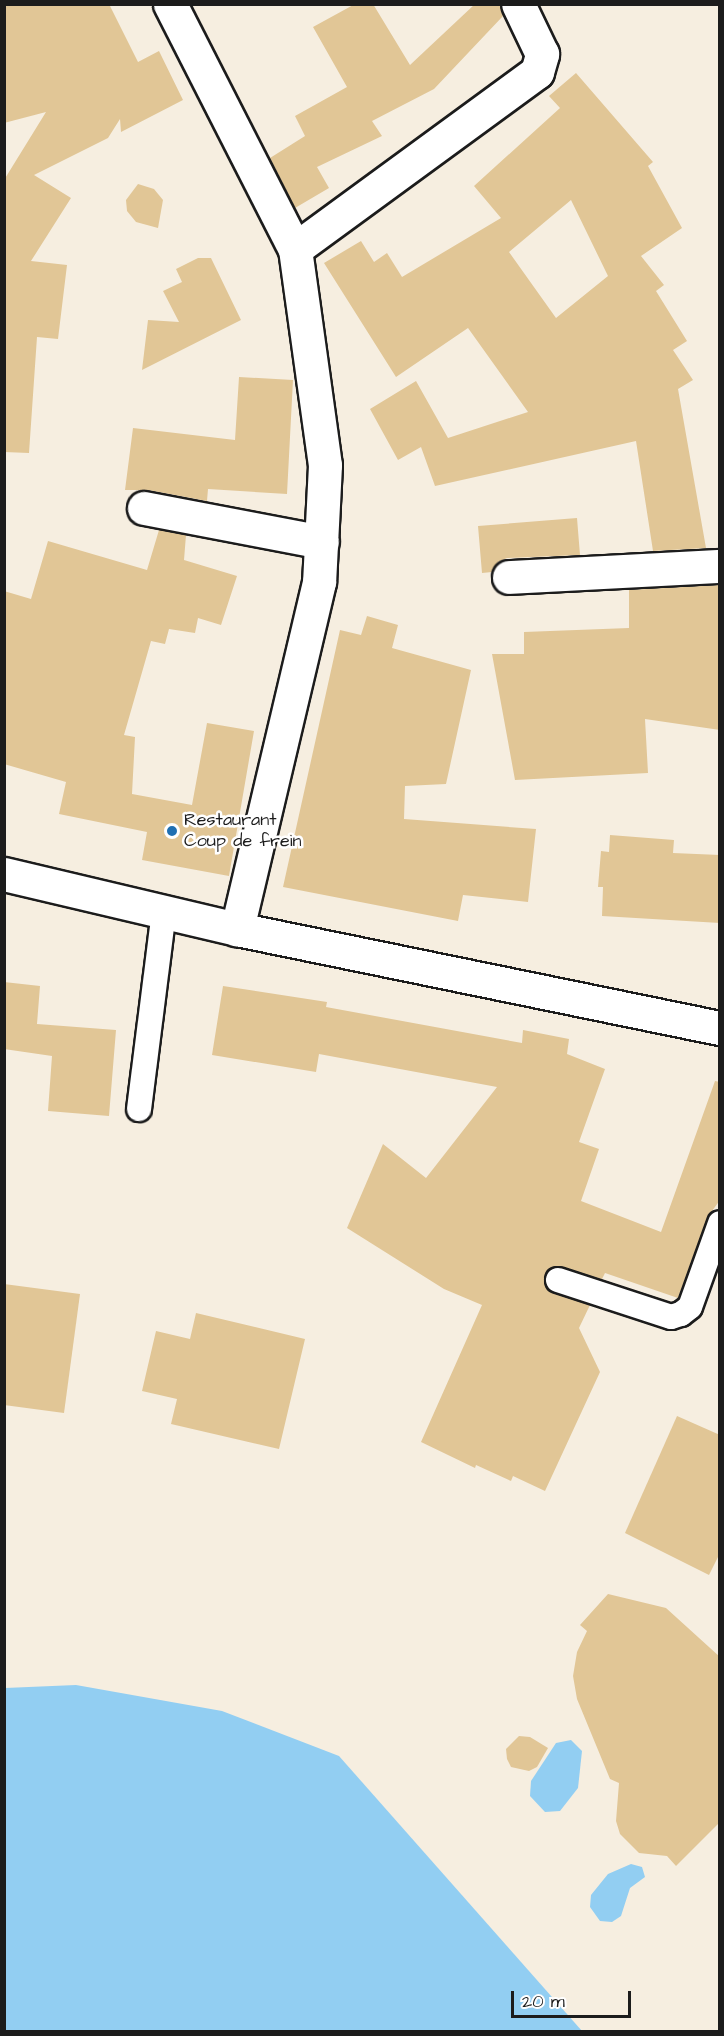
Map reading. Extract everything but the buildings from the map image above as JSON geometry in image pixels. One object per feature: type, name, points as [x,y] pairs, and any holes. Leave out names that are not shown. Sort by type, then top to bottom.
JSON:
[{"type":"street","points":[[170,4],[295,249],[325,465],[319,582],[237,929]]},
{"type":"street","points":[[295,249],[537,72],[542,54],[518,4]]},
{"type":"street","points":[[144,508],[321,542]]},
{"type":"street","points":[[509,577],[720,566]]},
{"type":"street","points":[[4,874],[237,929],[720,1028]]},
{"type":"lane","points":[[139,1109],[164,912]]},
{"type":"lane","points":[[558,1280],[671,1317],[681,1314],[690,1307],[720,1223]]},
{"type":"water","points":[[76,1685],[222,1711],[339,1756],[582,2031],[5,2031],[5,1688]]},
{"type":"water","points":[[571,1740],[582,1751],[578,1788],[560,1811],[545,1812],[530,1796],[531,1781],[556,1743]]},
{"type":"water","points":[[631,1864],[642,1867],[645,1877],[630,1888],[621,1916],[612,1922],[600,1921],[590,1907],[591,1895],[608,1874]]},
{"type":"place","name":"Restaurant Coup de frein","points":[[172,831]]}]
